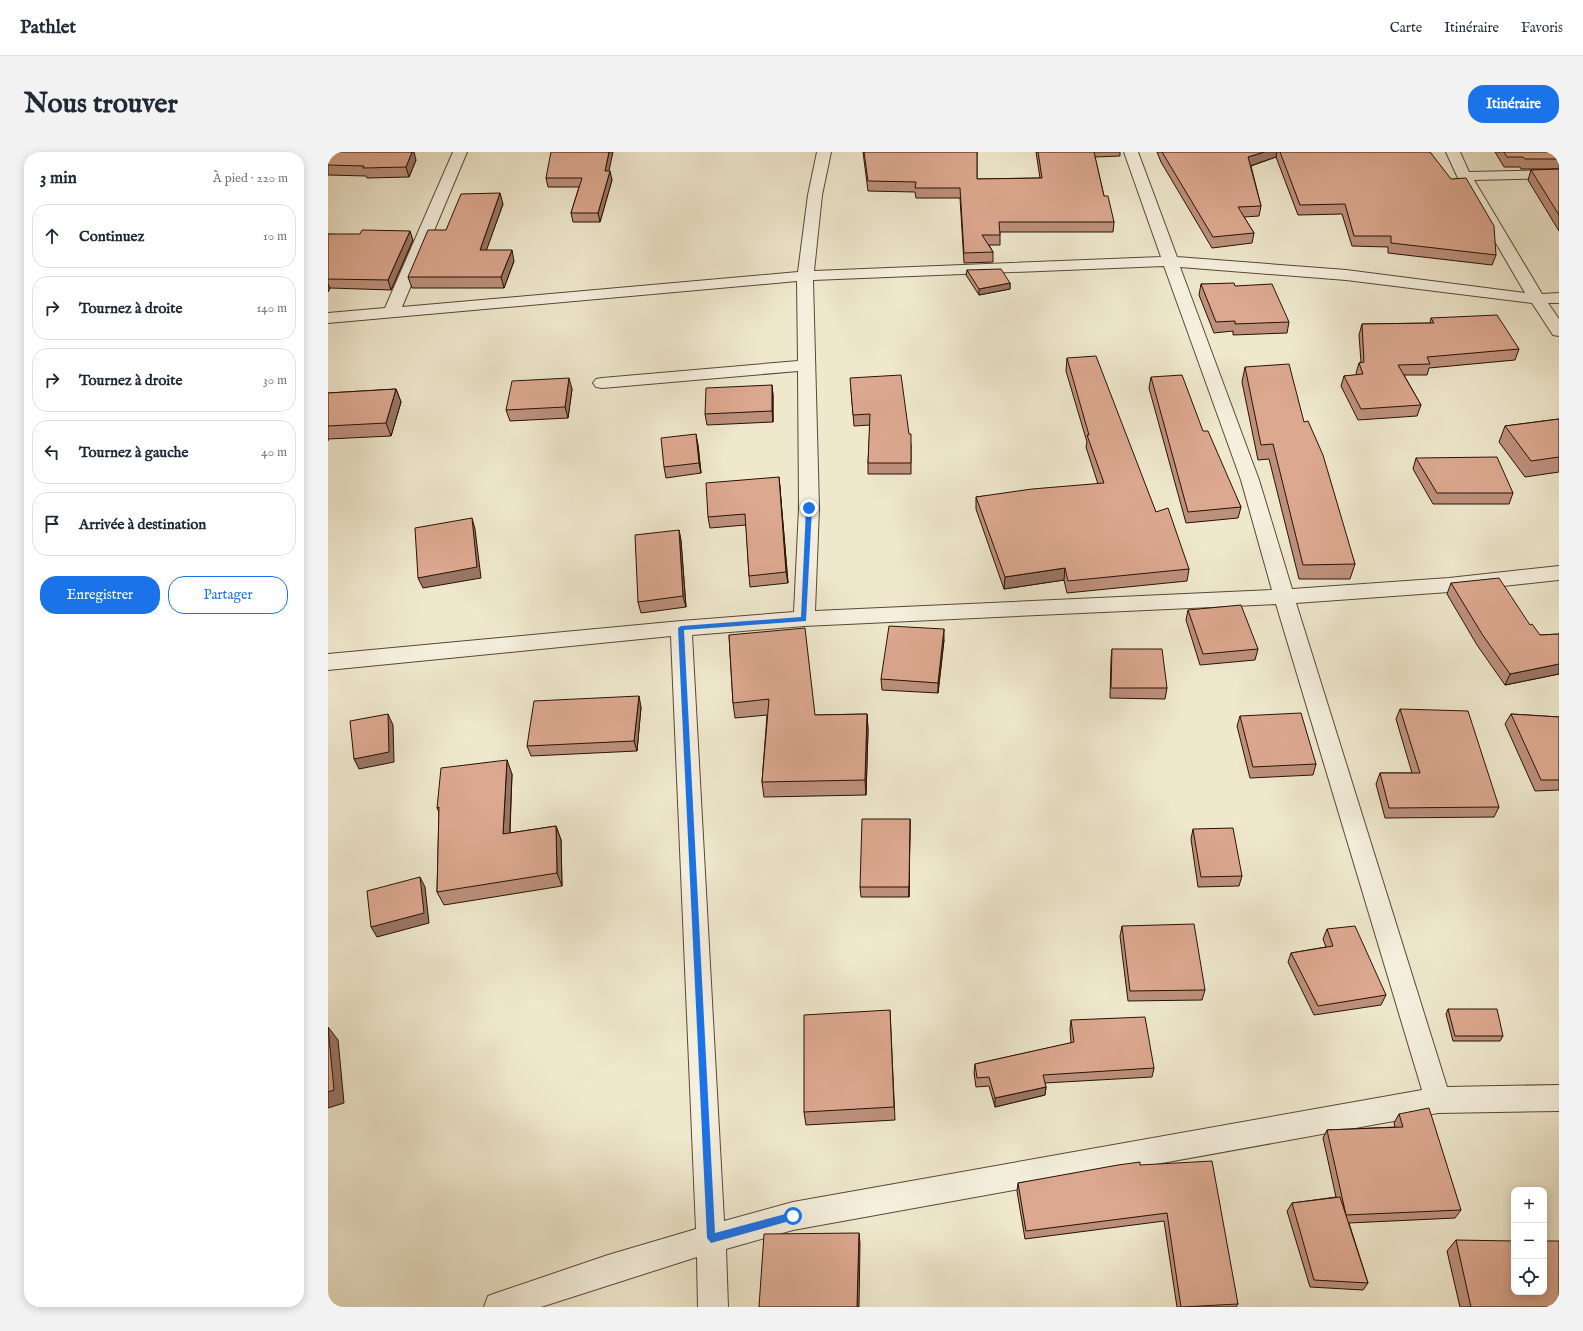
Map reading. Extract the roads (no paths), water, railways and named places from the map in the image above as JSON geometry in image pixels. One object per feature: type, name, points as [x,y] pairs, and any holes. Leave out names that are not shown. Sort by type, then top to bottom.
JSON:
[{"type":"street","points":[[391,313],[460,152]]},
{"type":"street","points":[[804,619],[809,508],[805,276],[815,195],[824,152]]},
{"type":"street","points":[[1131,152],[1250,480],[1284,597],[1438,1100]]},
{"type":"street","points":[[1453,152],[1464,176],[1538,300],[1559,331]]},
{"type":"street","points":[[1464,176],[1559,174]]},
{"type":"street","points":[[328,318],[805,276],[1170,261],[1346,275],[1538,300],[1559,298]]},
{"type":"street","points":[[602,383],[806,365]]},
{"type":"street","points":[[328,662],[681,628],[804,619],[1284,597],[1449,585],[1559,573]]},
{"type":"street","points":[[681,628],[711,1238],[713,1307]]},
{"type":"street","points":[[499,1307],[546,1289],[711,1238],[793,1216],[1438,1100],[1559,1098]]}]
